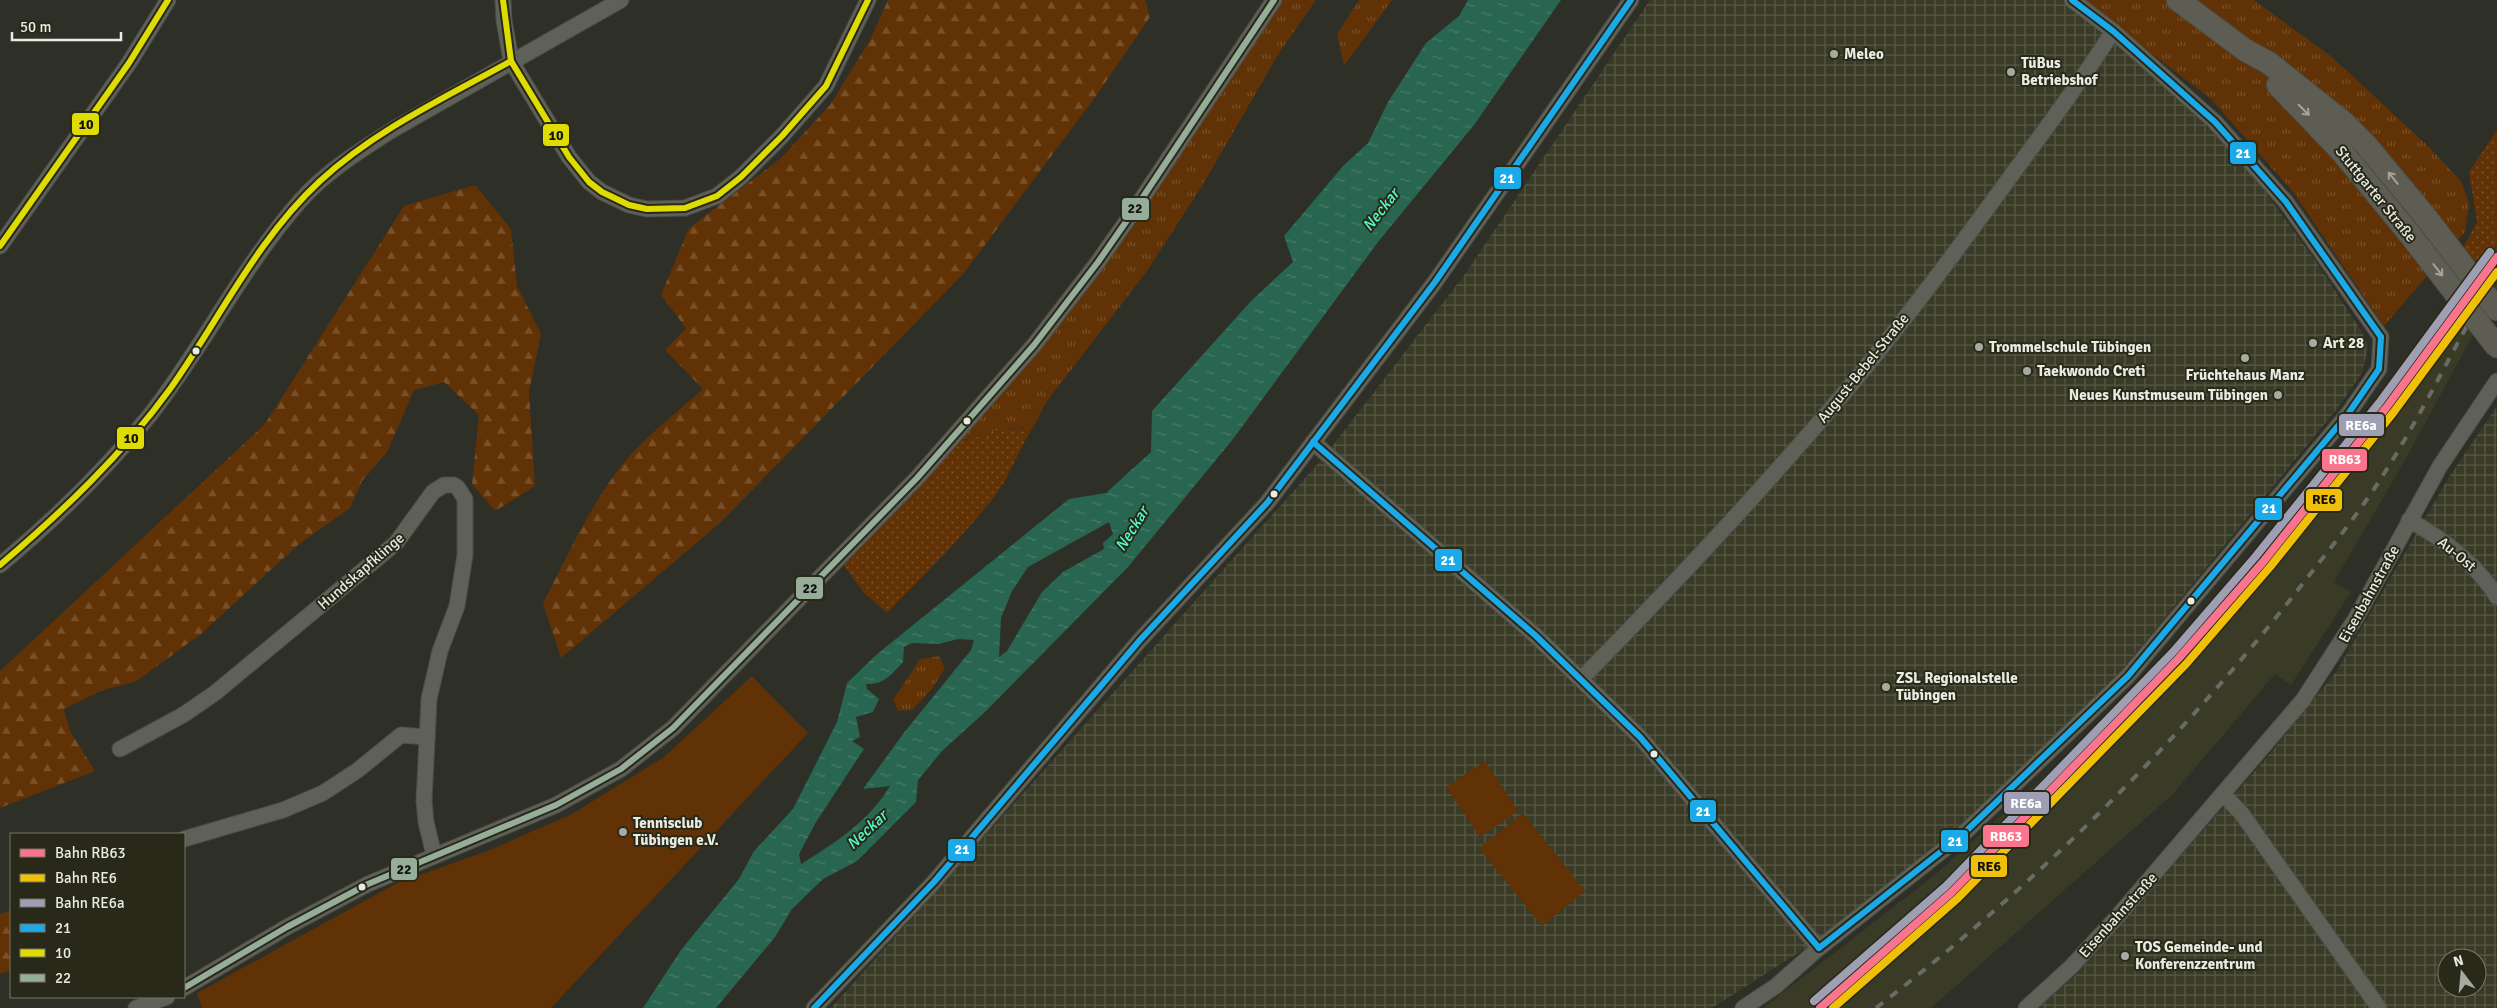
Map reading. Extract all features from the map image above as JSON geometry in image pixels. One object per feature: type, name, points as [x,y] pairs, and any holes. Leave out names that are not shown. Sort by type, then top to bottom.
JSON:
[{"type":"main road","name":"Stuttgarter Straße","points":[[2178,0],[2245,50],[2269,63],[2343,122],[2370,150],[2425,216],[2497,310]]},
{"type":"main road","name":"Stuttgarter Straße","points":[[2245,50],[2262,71],[2306,112],[2342,152],[2408,232],[2497,347]]},
{"type":"street","points":[[0,246],[129,63],[168,0]]},
{"type":"street","points":[[503,0],[504,20],[511,61],[569,157],[589,182],[629,205],[646,209],[685,208],[717,196],[741,177],[795,122],[826,86],[868,0]]},
{"type":"street","points":[[0,565],[67,505],[150,415],[223,310],[257,255],[300,200],[335,169],[370,144],[511,61],[621,0]]},
{"type":"street","points":[[185,987],[327,905],[434,855],[525,819],[590,787],[644,752],[673,728],[917,478],[1034,345],[1088,276],[1135,209],[1274,0]]},
{"type":"street","points":[[814,1008],[934,882],[1140,640],[1267,503],[1435,282],[1631,0]]},
{"type":"street","points":[[1743,1008],[1776,986],[1819,948],[1962,835],[2128,676],[2348,414],[2379,369],[2381,337],[2286,202],[2215,122],[2114,31],[2072,0]]},
{"type":"street","name":"August-Bebel-Straße","points":[[1581,679],[1682,576],[1754,497],[1861,373],[1969,234],[2091,67],[2114,31]]},
{"type":"street","name":"Eisenbahnstraße","points":[[2026,1008],[2071,967],[2224,795],[2285,723],[2331,658],[2376,583],[2409,520],[2455,441],[2497,381]]},
{"type":"street","points":[[1312,442],[1536,636],[1640,737],[1819,948]]},
{"type":"street","name":"Hundskapfklinge","points":[[120,749],[171,722],[215,693],[396,543],[433,492],[444,485],[454,485],[465,499],[464,571],[457,606],[432,683],[427,737],[424,811],[434,855]]},
{"type":"street","name":"Au-Ost","points":[[2409,520],[2435,536],[2464,558],[2484,577],[2497,597]]},
{"type":"street","points":[[185,839],[304,802],[341,782],[401,736],[427,737]]},
{"type":"street","points":[[2224,795],[2242,814],[2379,1008]]},
{"type":"street","points":[[136,1008],[164,998]]},
{"type":"shaded area","points":[[1650,0],[2061,0],[2128,51],[2210,126],[2258,182],[2315,260],[2362,332],[2368,348],[2362,373],[2337,409],[2120,672],[1961,830],[1905,876],[1806,948],[1712,1008],[831,1008],[1324,457],[1465,274]]},
{"type":"shaded area","points":[[2497,245],[2497,291],[2400,469],[2334,582],[2351,592],[2291,685],[2275,674],[2172,795],[1931,1008],[1763,1008],[1936,874],[2087,738],[2145,678],[2331,461],[2416,344],[2453,311]]},
{"type":"shaded area","points":[[2497,406],[2497,1008],[2038,1008],[2077,974],[2263,762],[2336,672],[2449,477]]},
{"type":"green space","points":[[888,0],[1145,0],[1150,17],[1096,96],[964,273],[721,522],[561,658],[543,603],[576,539],[593,507],[622,465],[655,431],[703,389],[665,350],[686,328],[661,295],[689,228],[781,158],[830,105],[870,40]]},
{"type":"green space","points":[[1274,0],[1316,0],[1279,53],[1202,186],[1147,271],[1047,401],[1032,429],[1011,428],[972,439],[952,438],[1009,375]]},
{"type":"green space","points":[[1359,0],[1392,0],[1344,66],[1337,34]]},
{"type":"green space","points":[[2081,0],[2254,0],[2332,57],[2429,147],[2461,181],[2469,203],[2465,232],[2384,326],[2293,192],[2210,98]]},
{"type":"green space","points":[[2497,130],[2497,245],[2480,270],[2463,248],[2477,222],[2469,172]]},
{"type":"green space","points":[[475,185],[511,229],[517,286],[541,334],[529,392],[535,486],[495,511],[472,484],[479,415],[444,382],[414,390],[387,452],[362,481],[350,508],[298,545],[201,634],[135,682],[103,690],[64,709],[70,731],[95,771],[0,808],[0,671],[265,424],[404,206]]},
{"type":"green space","points":[[1032,429],[1005,481],[994,497],[956,542],[887,613],[865,594],[839,559],[952,438],[963,440],[997,430]]},
{"type":"green space","points":[[939,656],[945,668],[932,689],[912,710],[898,711],[893,700],[920,659]]},
{"type":"green space","name":"Tennisclub Tübingen e.V.","points":[[752,676],[808,733],[551,1008],[202,1008],[197,993],[397,883],[490,850],[572,814],[664,757]]},
{"type":"green space","points":[[1485,761],[1518,811],[1480,837],[1446,787]]},
{"type":"green space","points":[[1523,813],[1585,891],[1542,926],[1479,848]]},
{"type":"green space","points":[[10,910],[10,970],[0,974],[0,914]]},
{"type":"water","name":"Neckar","points":[[1468,0],[1561,0],[1474,125],[1378,242],[1233,439],[1128,567],[985,712],[942,751],[918,780],[916,802],[857,861],[823,879],[792,909],[775,937],[716,1008],[643,1008],[681,950],[739,879],[754,851],[793,809],[837,722],[847,683],[876,655],[1069,499],[1106,493],[1151,452],[1152,411],[1251,301],[1293,262],[1284,236],[1343,166],[1368,143],[1388,102],[1426,43],[1459,16]],"holes":[[[1109,522],[1113,534],[1103,543],[1104,549],[1063,572],[1042,592],[1007,651],[999,657],[1001,618],[1012,591],[1028,567]],[[958,639],[974,640],[971,650],[903,734],[863,789],[890,786],[882,798],[851,830],[801,864],[799,854],[816,822],[864,749],[852,741],[860,737],[856,717],[873,712],[879,699],[867,689],[866,684],[878,683],[891,674],[903,662],[904,647],[912,643],[939,644]]]},
{"type":"railway","points":[[1876,1008],[1991,913],[2100,813],[2202,705],[2250,649],[2340,535],[2383,475],[2401,447],[2497,274]]},
{"type":"rail line","name":"RE6a","points":[[1814,1001],[1946,886],[2173,652],[2256,556],[2379,403],[2490,252]]},
{"type":"rail line","name":"RB63","points":[[1820,1008],[1952,892],[2179,658],[2263,562],[2386,408],[2497,257]]},
{"type":"rail line","name":"RE6","points":[[1833,1008],[1958,898],[2186,664],[2270,567],[2393,413],[2497,272]]},
{"type":"transit line","name":"10","points":[[0,246],[129,63],[168,0]]},
{"type":"transit line","name":"10","points":[[503,0],[511,61],[569,157],[589,182],[602,192],[629,205],[647,209],[685,208],[717,196],[741,177],[782,136],[826,86],[868,0]]},
{"type":"transit line","name":"22","points":[[185,987],[287,927],[368,884],[556,805],[621,769],[673,728],[917,478],[1034,345],[1098,262],[1135,209],[1274,0]]},
{"type":"transit line","name":"21","points":[[814,1008],[934,882],[1140,640],[1267,503],[1435,282],[1631,0]]},
{"type":"transit line","name":"21","points":[[2072,0],[2113,31],[2215,122],[2286,202],[2381,337]]},
{"type":"transit line","name":"10","points":[[0,565],[90,482],[132,437],[170,389],[277,228],[320,181],[341,163],[387,130],[511,61]]},
{"type":"transit line","name":"21","points":[[1819,948],[1962,835],[2128,676],[2348,414],[2379,369],[2381,337]]},
{"type":"transit line","name":"21","points":[[1313,442],[1536,636],[1640,737],[1819,948]]},
{"type":"place","name":"Meleo","points":[[1834,54]]},
{"type":"place","name":"TüBus Betriebshof","points":[[2011,72]]},
{"type":"place","name":"Art 28","points":[[2313,343]]},
{"type":"place","name":"Trommelschule Tübingen","points":[[1979,347]]},
{"type":"place","name":"Früchtehaus Manz","points":[[2245,358]]},
{"type":"place","name":"Taekwondo Creti","points":[[2027,371]]},
{"type":"place","name":"Neues Kunstmuseum Tübingen","points":[[2278,395]]},
{"type":"place","name":"ZSL Regionalstelle Tübingen","points":[[1886,687]]},
{"type":"place","name":"Tennisclub Tübingen e.V.","points":[[623,832]]},
{"type":"place","name":"TOS Gemeinde- und Konferenzzentrum","points":[[2125,956]]}]
